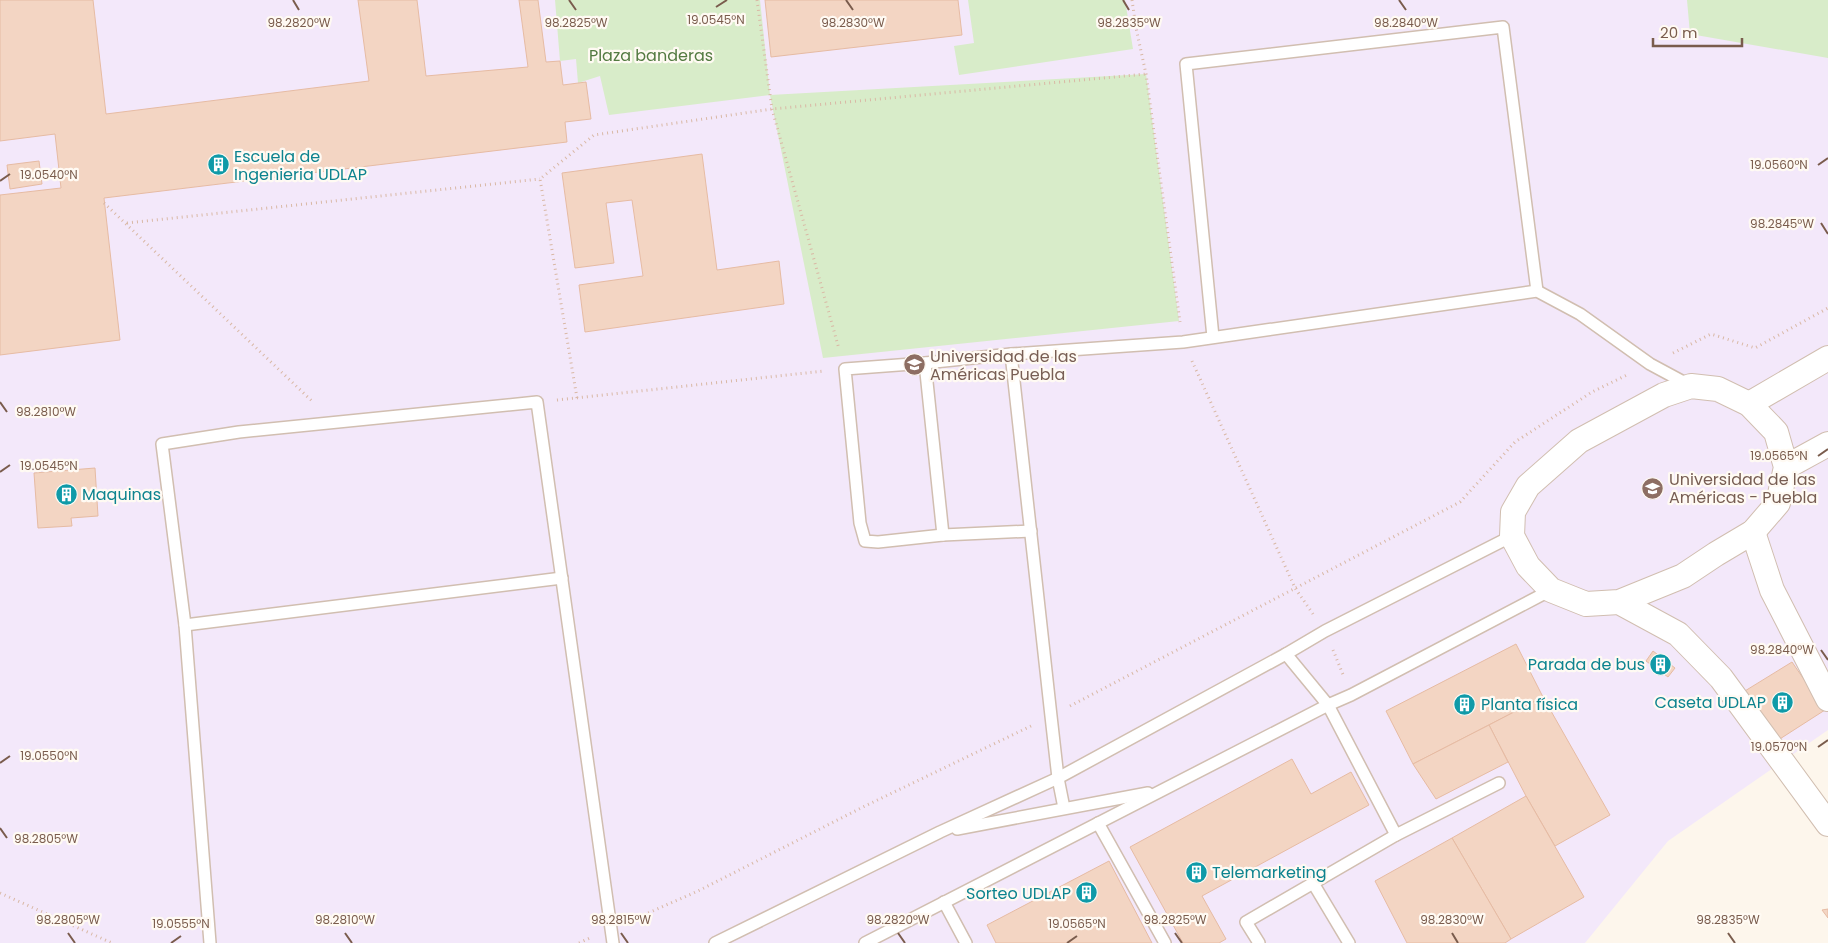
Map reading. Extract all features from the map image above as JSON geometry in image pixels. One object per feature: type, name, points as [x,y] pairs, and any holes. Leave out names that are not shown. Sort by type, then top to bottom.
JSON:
[{"type":"street","points":[[1749,404],[1828,358]]},
{"type":"street","points":[[1690,386],[1718,389],[1749,404],[1776,432],[1786,467],[1778,504],[1753,532],[1684,576],[1620,602],[1586,604],[1551,590],[1528,566],[1512,536],[1513,512],[1528,486],[1579,441],[1664,395],[1690,386]]},
{"type":"street","points":[[1786,467],[1828,444]]},
{"type":"street","points":[[1753,532],[1772,590],[1828,698]]},
{"type":"street","points":[[1620,602],[1678,634],[1721,678],[1825,812]]},
{"type":"lane","points":[[1213,337],[1186,64],[1503,27],[1537,290]]},
{"type":"lane","points":[[1031,531],[943,535],[878,542],[865,541],[860,523],[845,369],[1010,354],[1183,342],[1537,290],[1580,314],[1650,364],[1690,386]]},
{"type":"lane","points":[[1010,354],[1058,778],[1064,808]]},
{"type":"lane","points":[[925,363],[943,535]]},
{"type":"lane","points":[[210,943],[185,625],[162,444],[239,432],[537,402],[613,943]]},
{"type":"lane","points":[[715,943],[940,832],[1058,778],[1325,631],[1512,536]]},
{"type":"lane","points":[[185,625],[562,578]]},
{"type":"lane","points":[[865,943],[1328,705],[1351,696],[1551,590]]},
{"type":"lane","points":[[1286,654],[1328,705],[1396,835]]},
{"type":"lane","points":[[1259,943],[1246,922],[1396,835],[1499,783]]},
{"type":"lane","points":[[940,832],[1162,790]]},
{"type":"lane","points":[[1098,823],[1165,943]]},
{"type":"lane","points":[[1313,883],[1349,943]]},
{"type":"lane","points":[[944,902],[966,943]]},
{"type":"path","points":[[537,402],[845,369],[772,109],[756,0]]},
{"type":"path","points":[[1132,0],[1146,74],[1183,342],[1295,588],[1325,631],[1351,696]]},
{"type":"path","points":[[127,223],[540,179],[594,135],[772,109],[1146,74]]},
{"type":"path","points":[[540,179],[577,398]]},
{"type":"path","points":[[104,203],[334,422]]},
{"type":"path","points":[[579,943],[698,891],[863,807],[1051,716],[1460,502],[1515,442],[1592,392],[1711,334],[1755,348],[1828,308]]},
{"type":"path","points":[[0,893],[112,943]]},
{"type":"shaded area","name":"Universidad de las Américas Puebla","points":[[0,0],[1828,0],[1828,730],[1668,841],[1585,943],[0,943]]},
{"type":"green space","name":"Plaza banderas","points":[[555,0],[760,0],[770,95],[609,115],[600,76],[578,83],[576,59],[560,61]]},
{"type":"green space","points":[[968,0],[1125,0],[1133,49],[959,75],[954,46],[974,43]]},
{"type":"green space","points":[[1687,0],[1828,0],[1828,58],[1690,34]]},
{"type":"green space","points":[[1146,74],[1179,321],[823,358],[770,95]]},
{"type":"building","name":"Escuela de Ingenieria UDLAP","points":[[0,0],[93,0],[106,114],[369,81],[358,0],[417,0],[426,76],[528,67],[519,0],[538,0],[546,62],[560,61],[563,85],[586,82],[591,119],[565,122],[567,142],[104,198],[120,340],[0,355],[0,195],[61,188],[55,134],[0,141]]},
{"type":"building","points":[[765,0],[958,0],[962,35],[771,57]]},
{"type":"building","points":[[702,154],[717,270],[779,261],[784,304],[585,332],[579,285],[643,276],[632,200],[606,203],[614,263],[575,268],[562,173]]},
{"type":"building","points":[[39,161],[42,184],[10,189],[7,165]]},
{"type":"building","name":"Maquinas","points":[[95,468],[98,516],[71,518],[72,526],[38,528],[34,473]]},
{"type":"building","name":"Planta física","points":[[1516,644],[1543,697],[1413,764],[1386,711]]},
{"type":"building","name":"Parada de bus","points":[[1653,651],[1675,668],[1668,677],[1646,661]]},
{"type":"building","name":"Caseta UDLAP","points":[[1792,662],[1825,710],[1772,744],[1740,694]]},
{"type":"building","points":[[1543,697],[1610,815],[1555,846],[1526,796],[1489,725]]},
{"type":"building","points":[[1489,725],[1508,762],[1436,799],[1413,764]]},
{"type":"building","name":"Telemarketing","points":[[1292,759],[1311,794],[1351,772],[1369,805],[1202,896],[1226,939],[1219,943],[1183,943],[1130,847]]},
{"type":"building","points":[[1526,796],[1584,897],[1511,939],[1452,838]]},
{"type":"building","points":[[1452,838],[1511,939],[1505,943],[1407,943],[1375,881]]},
{"type":"building","name":"Sorteo UDLAP","points":[[1109,861],[1152,943],[996,943],[987,925]]},
{"type":"building","points":[[1828,909],[1828,918],[1822,910]]},
{"type":"place","name":"Escuela de Ingenieria UDLAP","points":[[218,165]]},
{"type":"place","name":"Universidad de las Américas Puebla","points":[[914,365]]},
{"type":"place","name":"Universidad de las Américas - Puebla","points":[[1653,488]]},
{"type":"place","name":"Maquinas","points":[[66,494]]},
{"type":"place","name":"Parada de bus","points":[[1661,664]]},
{"type":"place","name":"Caseta UDLAP","points":[[1782,702]]},
{"type":"place","name":"Planta física","points":[[1465,704]]},
{"type":"place","name":"Telemarketing","points":[[1196,872]]},
{"type":"place","name":"Sorteo UDLAP","points":[[1087,893]]}]
